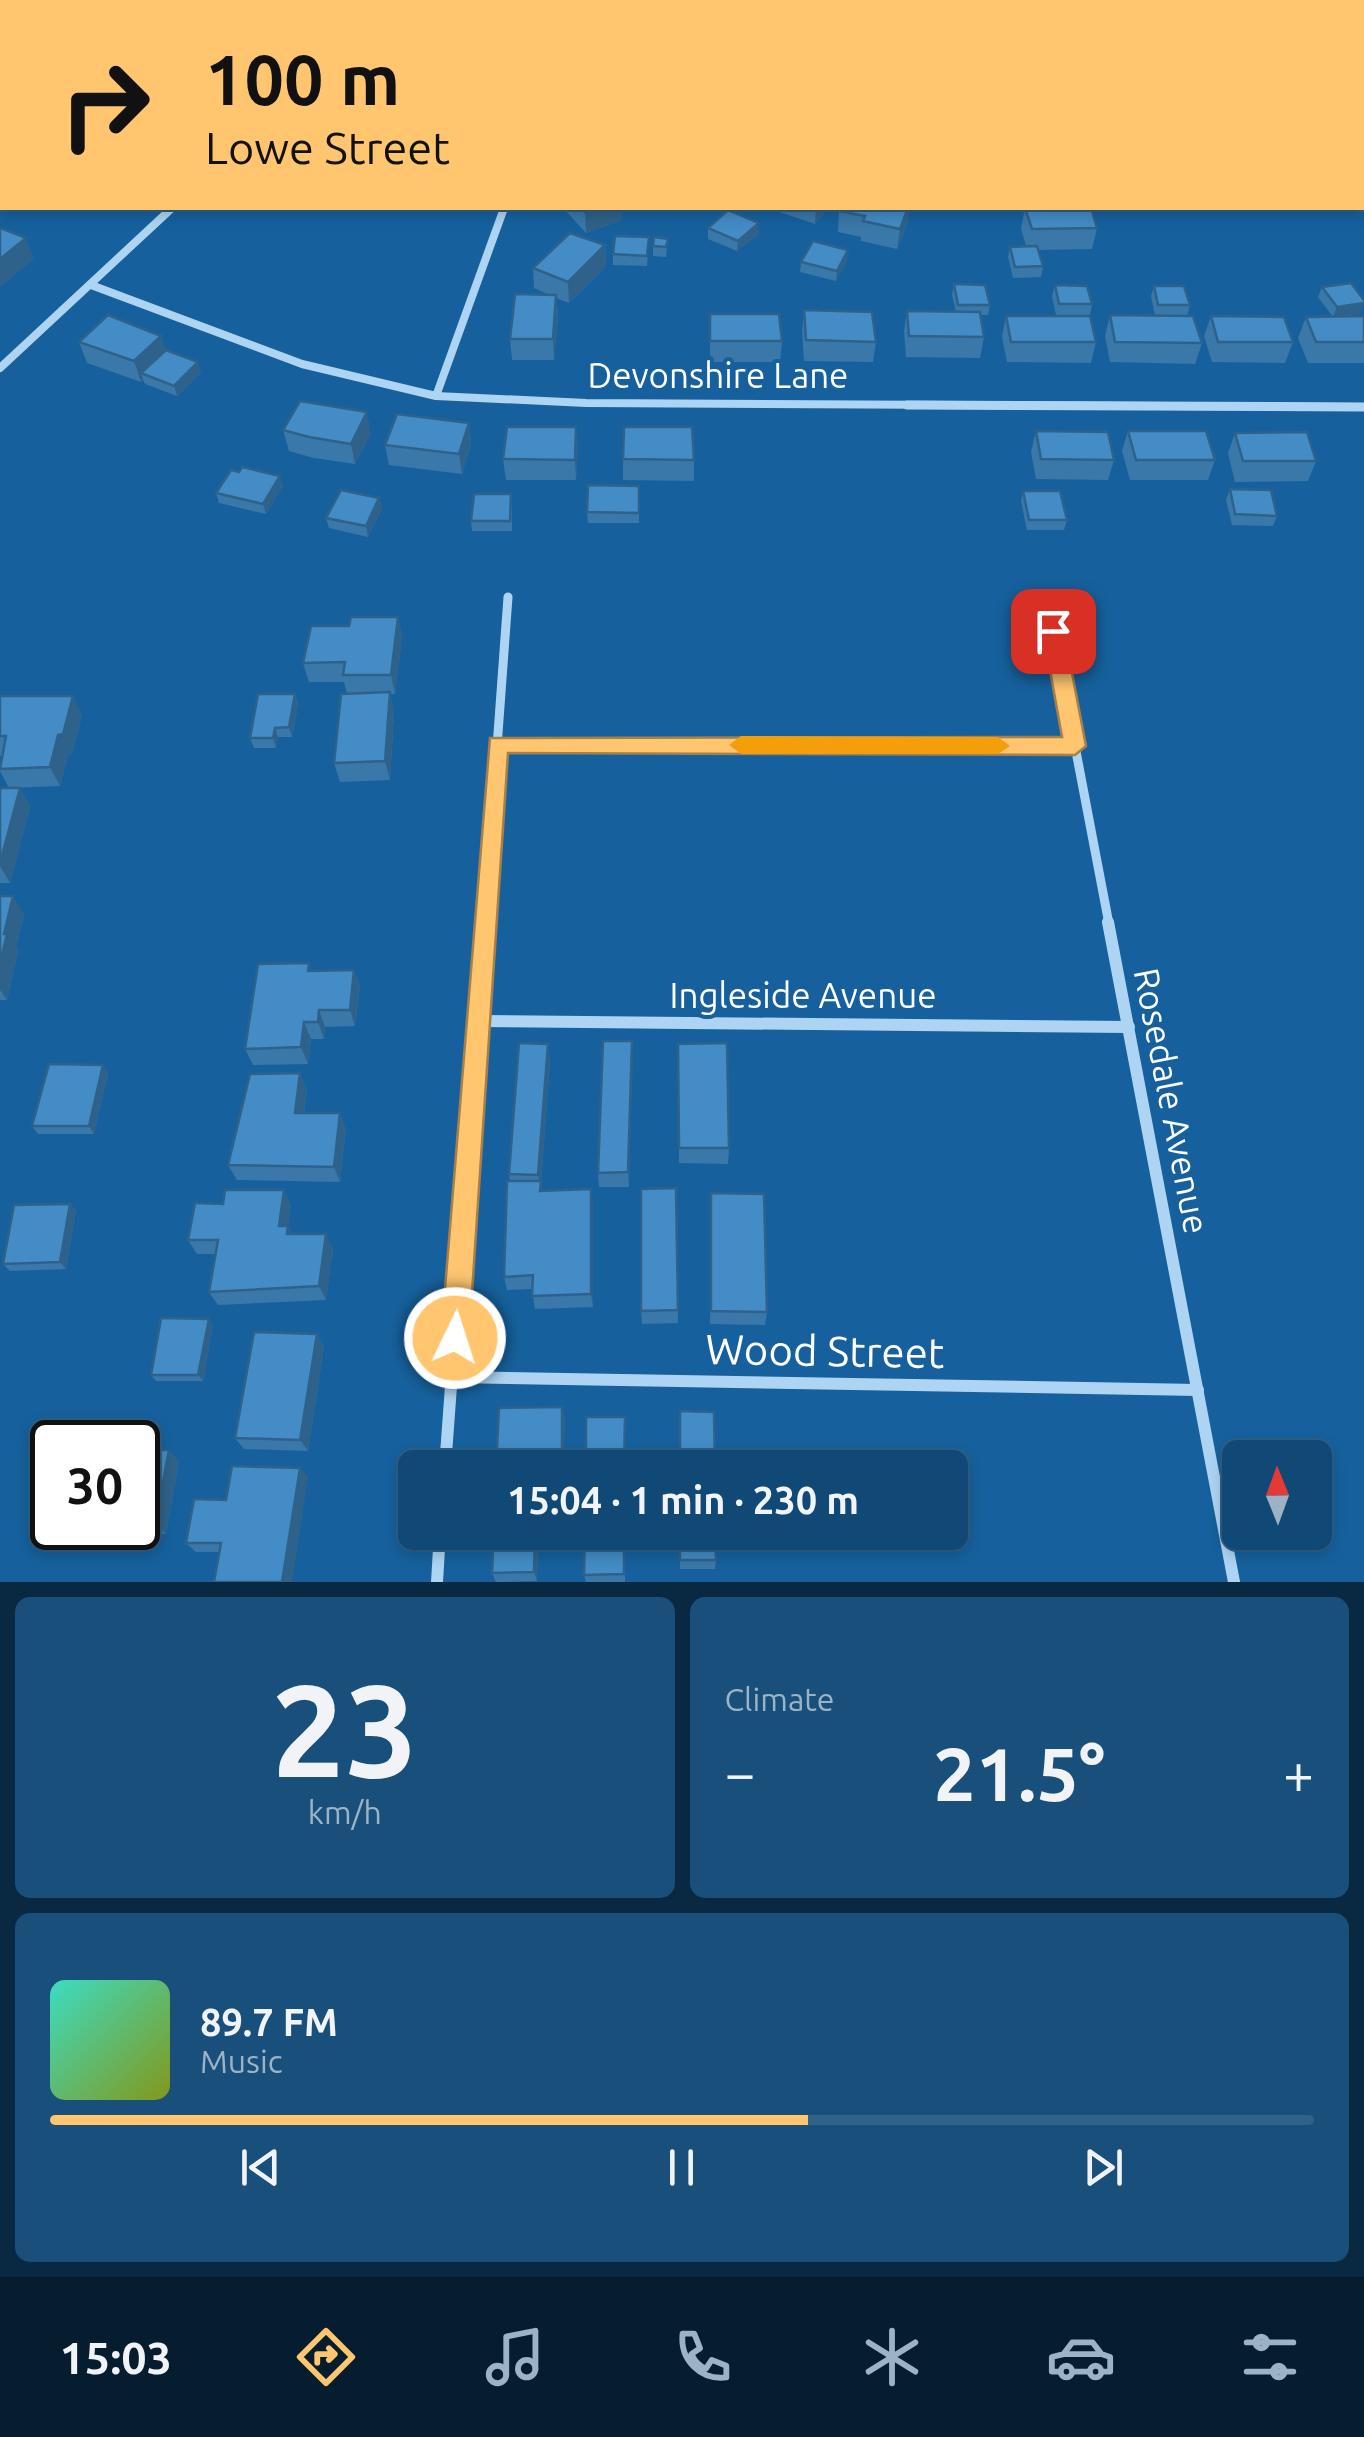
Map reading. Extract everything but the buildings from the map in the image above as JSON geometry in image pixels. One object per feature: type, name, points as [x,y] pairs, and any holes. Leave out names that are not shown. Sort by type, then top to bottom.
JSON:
[{"type":"street","points":[[0,368],[34,332],[132,250],[170,210]]},
{"type":"street","points":[[436,396],[502,212]]},
{"type":"street","name":"Devonshire Lane","points":[[91,285],[302,364],[436,396],[586,403],[1364,406]]},
{"type":"street","points":[[446,1450],[508,596]]},
{"type":"street","name":"Rosedale Avenue","points":[[1053,631],[1234,1582]]},
{"type":"street","points":[[498,744],[1075,746]]},
{"type":"street","name":"Ingleside Avenue","points":[[478,1021],[1129,1026]]},
{"type":"street","name":"Wood Street","points":[[452,1377],[1198,1390]]},
{"type":"street","points":[[437,1582],[439,1550]]},
{"type":"slow traffic","points":[[741,745],[998,746]]},
{"type":"route","points":[[455,1338],[498,744],[1075,746],[1053,631]]}]
